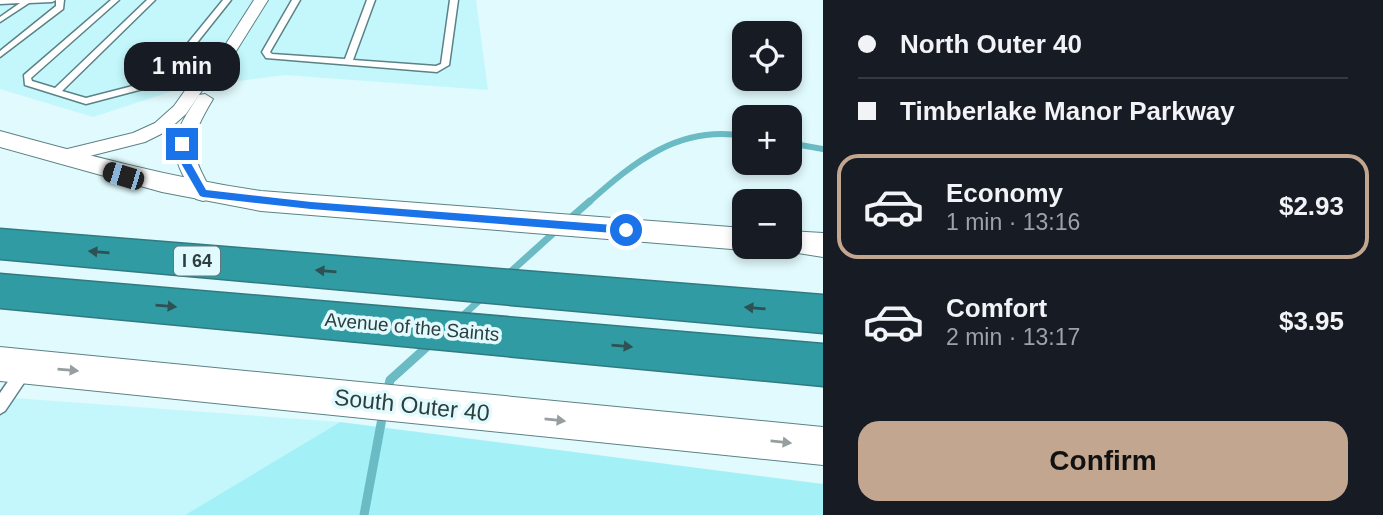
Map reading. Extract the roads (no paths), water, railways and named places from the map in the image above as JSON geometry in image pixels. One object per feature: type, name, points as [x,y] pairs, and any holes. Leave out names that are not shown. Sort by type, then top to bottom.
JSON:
[{"type":"highway","name":"I 64","points":[[0,244],[823,314]]},
{"type":"highway","name":"Avenue of the Saints","points":[[0,291],[823,365]]},
{"type":"street","points":[[62,157],[139,138],[162,127],[180,110],[212,64],[228,53],[261,0]]},
{"type":"street","points":[[203,194],[183,158],[182,144],[187,127],[228,64],[228,53]]},
{"type":"street","points":[[0,139],[123,176],[203,194],[261,201],[732,238]]},
{"type":"street","points":[[802,243],[823,245]]},
{"type":"street","name":"South Outer 40","points":[[14,365],[823,446]]},
{"type":"lane","points":[[0,2],[52,0]]},
{"type":"lane","points":[[0,55],[60,7],[60,0]]},
{"type":"lane","points":[[115,0],[27,77],[28,83],[86,101],[155,83],[173,67],[227,0]]},
{"type":"lane","points":[[56,92],[151,0]]},
{"type":"lane","points":[[296,0],[266,52],[270,56],[437,69],[445,65],[454,0]]},
{"type":"lane","points":[[348,62],[371,0]]},
{"type":"lane","points":[[0,20],[25,2]]},
{"type":"lane","points":[[0,406],[14,365]]},
{"type":"waterway","points":[[588,203],[640,161],[659,150],[699,136],[732,135]]},
{"type":"waterway","points":[[802,145],[823,149]]},
{"type":"waterway","points":[[567,221],[590,201]]},
{"type":"waterway","points":[[507,275],[558,229]]},
{"type":"waterway","points":[[458,320],[483,297]]},
{"type":"waterway","points":[[387,394],[390,380],[430,344]]},
{"type":"waterway","points":[[364,515],[383,413]]}]
